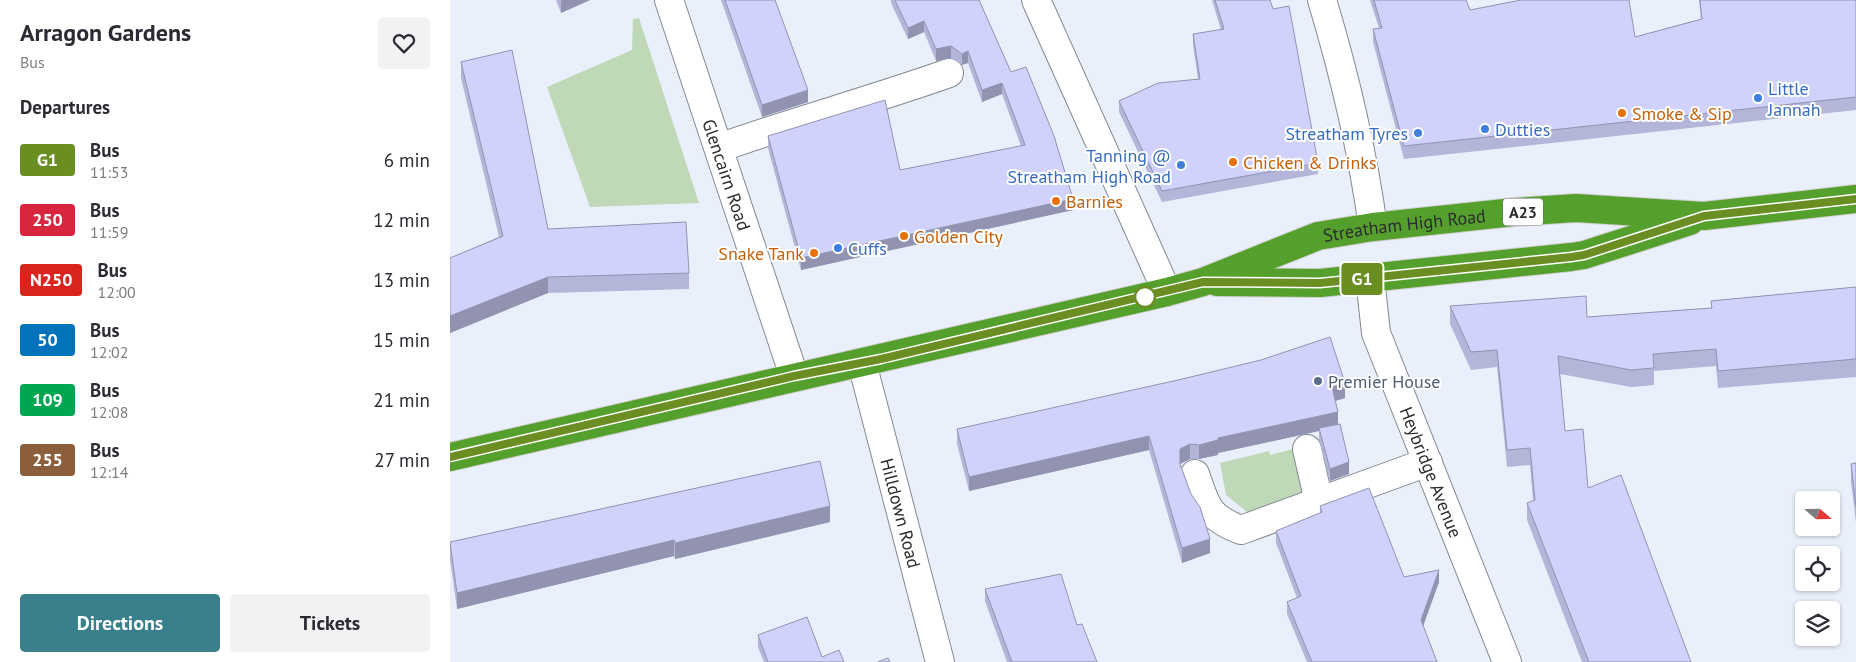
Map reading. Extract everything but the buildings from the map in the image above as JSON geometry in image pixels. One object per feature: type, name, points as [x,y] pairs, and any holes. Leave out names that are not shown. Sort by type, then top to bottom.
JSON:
[{"type":"highway","name":"Streatham High Road","points":[[450,457],[794,376],[862,363],[1167,292],[1203,282],[1318,236],[1373,227],[1514,212],[1576,208],[1704,216],[1856,199]]},
{"type":"highway","name":"Streatham High Road","points":[[1203,282],[1320,283],[1584,255],[1704,216]]},
{"type":"street","name":"Glencairn Road","points":[[669,0],[794,376]]},
{"type":"street","points":[[1036,0],[1167,292]]},
{"type":"street","points":[[1322,0],[1346,79],[1368,190],[1373,227]]},
{"type":"street","points":[[719,148],[790,124],[883,97],[949,74]]},
{"type":"street","name":"Heybridge Avenue","points":[[1370,278],[1376,332],[1507,662]]},
{"type":"street","name":"Hilldown Road","points":[[862,363],[940,662]]},
{"type":"street","points":[[1307,449],[1319,502]]},
{"type":"street","points":[[1194,474],[1208,510],[1224,524],[1241,530],[1428,462]]},
{"type":"green space","points":[[639,18],[699,203],[590,207],[547,87],[632,50],[633,19]]},
{"type":"green space","points":[[1297,448],[1307,496],[1247,512],[1226,495],[1220,463],[1269,451],[1270,455]]},
{"type":"bus line","name":"G1","points":[[450,457],[794,376],[881,359],[1203,282],[1320,283],[1571,257],[1584,255],[1704,216],[1856,199]]},
{"type":"place","name":"Little Jannah","points":[[1758,98]]},
{"type":"place","name":"Smoke & Sip","points":[[1622,113]]},
{"type":"place","name":"Dutties","points":[[1485,129]]},
{"type":"place","name":"Streatham Tyres","points":[[1418,133]]},
{"type":"place","name":"Chicken & Drinks","points":[[1233,162]]},
{"type":"place","name":"Tanning @ Streatham High Road","points":[[1181,165]]},
{"type":"place","name":"Barnies","points":[[1056,201]]},
{"type":"place","name":"Golden City","points":[[904,236]]},
{"type":"place","name":"Cuffs","points":[[838,248]]},
{"type":"place","name":"Snake Tank","points":[[814,253]]},
{"type":"place","name":"Premier House","points":[[1318,381]]}]
